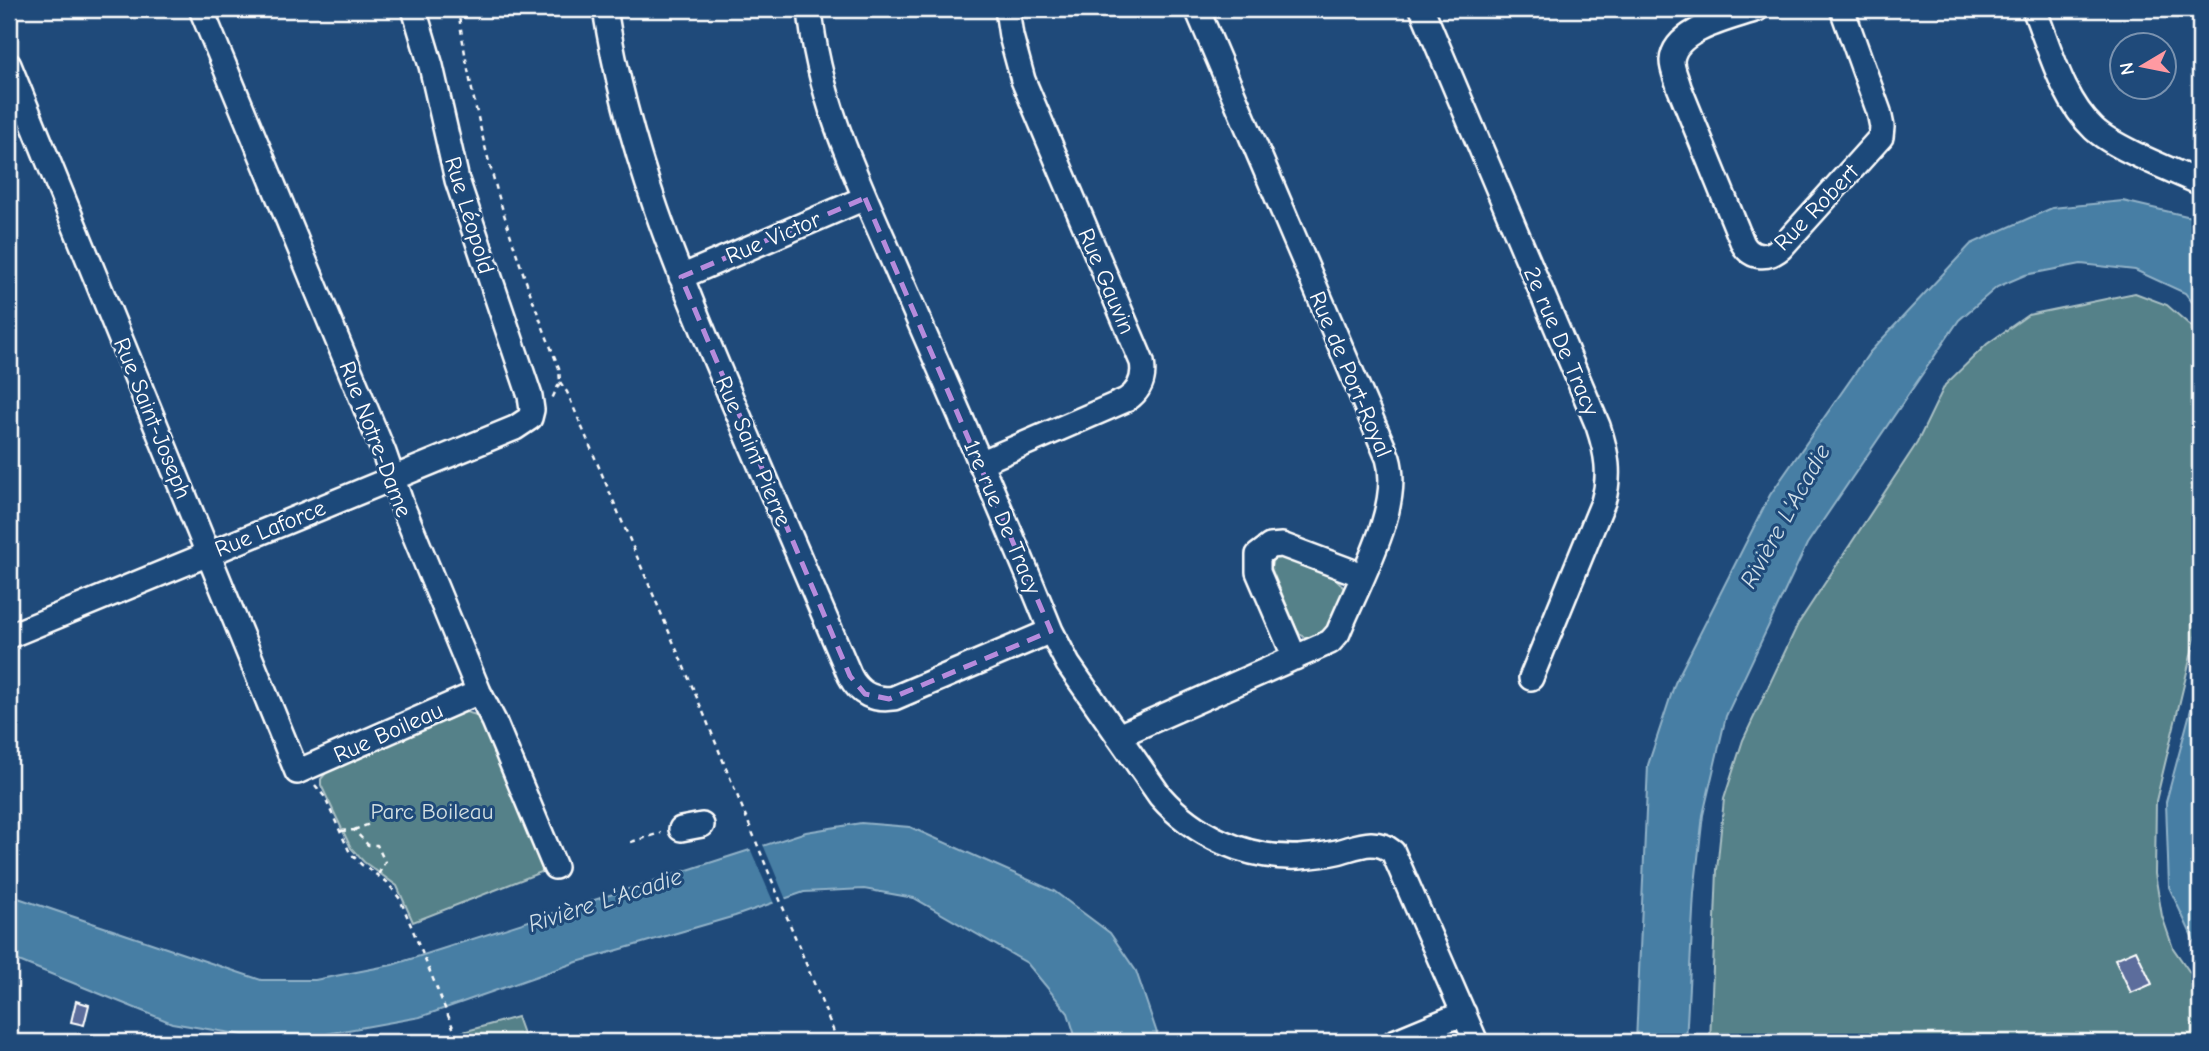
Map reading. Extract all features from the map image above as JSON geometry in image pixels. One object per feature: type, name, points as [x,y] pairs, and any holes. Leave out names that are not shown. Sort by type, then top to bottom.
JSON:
[{"type":"street","name":"Rue Notre-Dame","points":[[201,9],[403,508],[555,867]]},
{"type":"street","name":"Rue Léopold","points":[[414,9],[431,66],[457,180],[530,396],[532,410],[538,412]]},
{"type":"street","name":"Rue Saint Pierre","points":[[605,9],[614,62],[632,136],[655,211],[849,676],[860,690],[876,698],[894,698],[1051,631]]},
{"type":"street","name":"1re rue De Tracy","points":[[810,9],[814,43],[825,89],[865,198],[1051,631],[1068,664],[1168,805],[1184,820],[1216,840],[1250,851],[1292,857],[1324,854],[1364,844],[1384,845],[1397,858],[1464,1013]]},
{"type":"street","name":"Rue Gauvin","points":[[980,463],[1126,400],[1138,390],[1143,372],[1142,362],[1023,80],[1007,9]]},
{"type":"street","name":"Rue de Port-Royal","points":[[1118,736],[1325,646],[1335,638],[1390,502],[1390,467],[1197,9]]},
{"type":"street","name":"2e rue De Tracy","points":[[1422,9],[1598,426],[1607,461],[1608,481],[1604,502],[1531,678]]},
{"type":"street","name":"Rue Robert","points":[[1757,9],[1688,35],[1676,47],[1672,62],[1679,87],[1743,244],[1750,253],[1762,256],[1774,253],[1784,244],[1881,137],[1879,112],[1842,9]]},
{"type":"street","points":[[2034,9],[2069,94],[2095,129],[2114,142],[2200,183]]},
{"type":"street","name":"Rue Saint-Joseph","points":[[9,65],[297,772]]},
{"type":"street","name":"Rue Victor","points":[[681,278],[865,198]]},
{"type":"street","name":"Rue Laforce","points":[[9,636],[515,428],[538,412]]},
{"type":"street","points":[[1295,658],[1258,572],[1256,560],[1261,551],[1270,546],[1282,545],[1362,575]]},
{"type":"street","name":"Rue Boileau","points":[[297,772],[479,692]]},
{"type":"street","points":[[1394,1042],[1464,1013],[1476,1042]]},
{"type":"path","points":[[458,9],[484,148],[518,259],[559,368],[560,382],[556,393],[538,412]]},
{"type":"path","points":[[560,382],[567,392],[639,561],[838,1042]]},
{"type":"path","points":[[319,787],[354,858],[393,888],[411,924],[459,1042]]},
{"type":"path","points":[[340,831],[354,831],[372,823]]},
{"type":"path","points":[[631,842],[691,827]]},
{"type":"path","points":[[354,831],[368,845],[377,845],[385,862],[378,875]]},
{"type":"highlighted area","points":[[865,198],[1051,631],[889,699],[865,694],[850,676],[681,277]]},
{"type":"green space","points":[[2135,293],[2167,305],[2200,334],[2200,618],[2156,801],[2155,874],[2162,916],[2173,948],[2200,987],[2200,1042],[1710,1042],[1717,870],[1724,799],[1743,740],[1798,624],[1917,443],[1945,385],[1987,344],[2028,315]]},
{"type":"green space","points":[[1277,555],[1325,573],[1334,578],[1344,590],[1327,627],[1313,639],[1305,638],[1297,630],[1271,568],[1273,558]]},
{"type":"green space","name":"Parc Boileau","points":[[466,712],[480,716],[544,871],[413,922],[397,886],[364,862],[351,848],[321,785],[321,779],[330,768]]},
{"type":"green space","points":[[517,1017],[526,1042],[427,1042]]},
{"type":"water","name":"Rivière L'Acadie","points":[[2123,201],[2191,217],[2200,223],[2200,312],[2185,293],[2135,270],[2081,264],[2025,275],[1997,287],[1959,320],[1807,544],[1726,716],[1703,815],[1694,893],[1686,1042],[1636,1042],[1648,765],[1675,683],[1770,495],[1870,352],[1971,244],[2052,208]]},
{"type":"water","points":[[2200,676],[2200,950],[2169,887],[2166,802]]},
{"type":"water","name":"Rivière L'Acadie","points":[[861,823],[910,827],[1054,891],[1110,933],[1136,971],[1160,1042],[1077,1042],[1068,1013],[1027,963],[914,898],[864,889],[804,892],[735,916],[577,962],[420,1017],[326,1034],[243,1035],[172,1023],[9,957],[9,895],[261,980],[315,980],[392,965],[806,832]]},
{"type":"pier","points":[[762,842],[787,902],[775,906],[749,846]]},
{"type":"building","points":[[2136,950],[2152,984],[2131,993],[2115,959]]},
{"type":"building","points":[[76,1001],[89,1005],[84,1025],[71,1022]]}]
